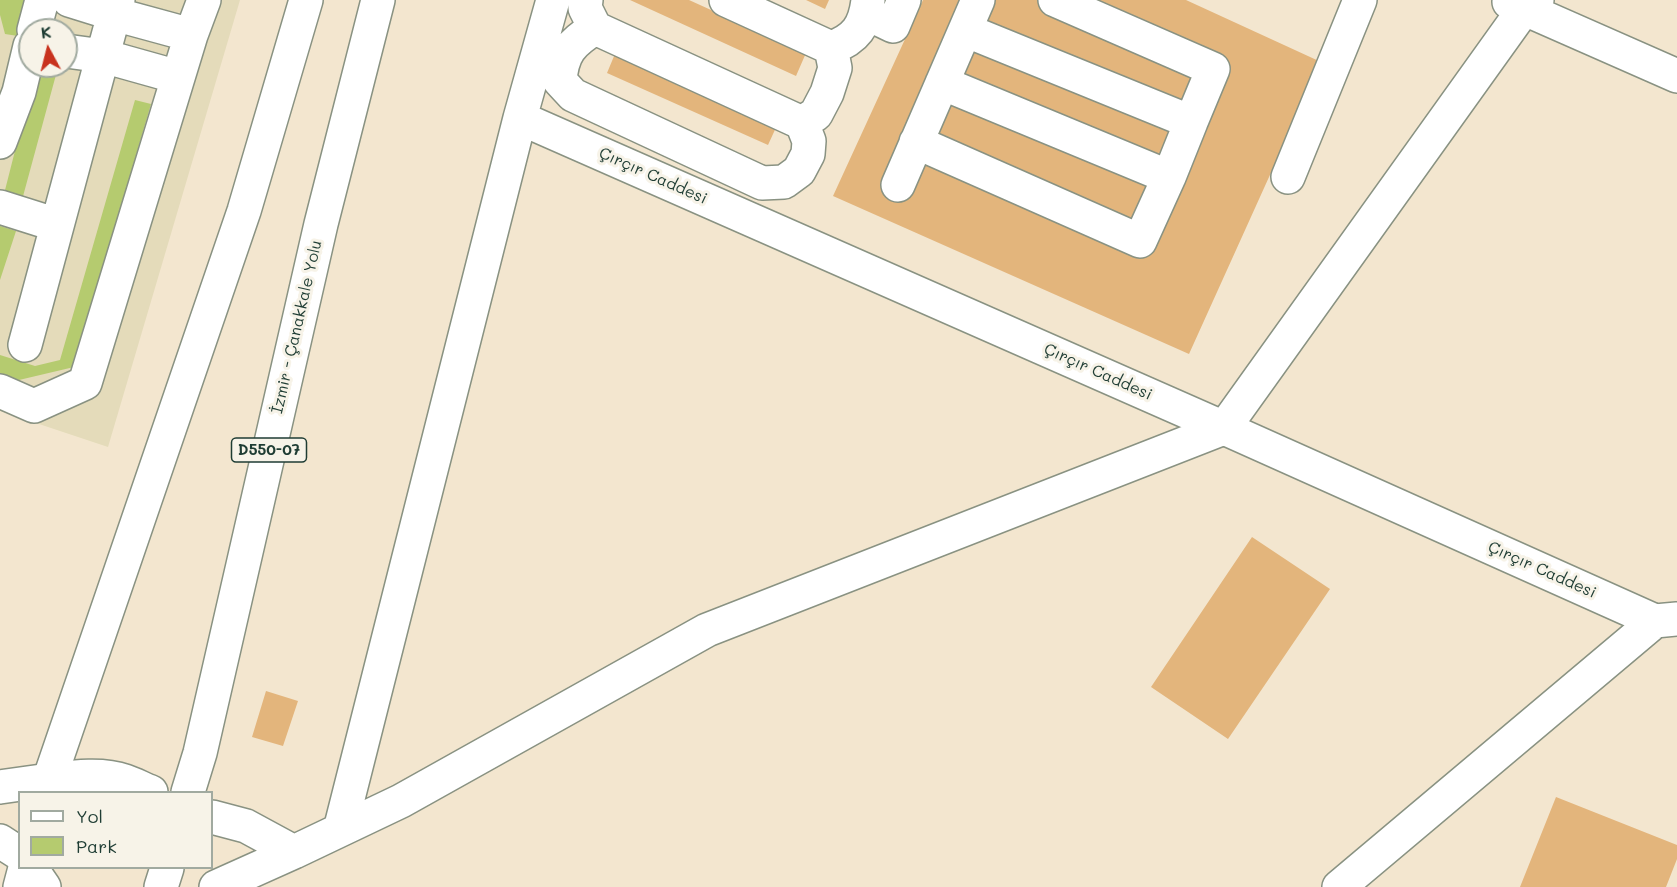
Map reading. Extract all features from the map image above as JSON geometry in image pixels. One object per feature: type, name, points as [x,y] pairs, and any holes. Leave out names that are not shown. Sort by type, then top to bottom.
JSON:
[{"type":"main road","points":[[37,18],[42,0]]},
{"type":"main road","points":[[69,0],[116,7],[191,35]]},
{"type":"main road","points":[[0,392],[33,406],[85,383],[191,35],[204,0]]},
{"type":"main road","points":[[47,786],[244,211],[306,0]]},
{"type":"main road","name":"İzmir - Çanakkale Yolu","points":[[188,791],[200,753],[321,224],[378,0]]},
{"type":"main road","points":[[340,830],[520,118],[553,0]]},
{"type":"main road","points":[[726,0],[831,48],[849,42],[866,18],[867,7]]},
{"type":"main road","points":[[867,7],[893,26],[904,0]]},
{"type":"main road","points":[[898,184],[978,0]]},
{"type":"main road","points":[[916,142],[1140,241],[1213,69],[1055,0]]},
{"type":"main road","points":[[1288,177],[1360,0]]},
{"type":"main road","points":[[216,887],[401,801],[707,630],[1224,428],[1522,3],[1677,76]]},
{"type":"main road","points":[[25,345],[116,7]]},
{"type":"main road","points":[[591,14],[802,123],[808,141],[808,154],[799,171],[784,183],[762,183],[573,96],[561,81],[561,63],[568,49],[579,38],[591,14]]},
{"type":"main road","points":[[965,30],[1191,122]]},
{"type":"main road","points":[[802,123],[816,114],[827,93],[835,68],[831,48]]},
{"type":"main road","points":[[78,53],[103,56],[178,77]]},
{"type":"main road","points":[[0,142],[9,86],[18,70]]},
{"type":"main road","points":[[942,83],[1169,177]]},
{"type":"main road","name":"Çırçır Caddesi","points":[[520,118],[1666,620]]},
{"type":"main road","points":[[0,207],[57,225]]},
{"type":"main road","points":[[1339,887],[1666,620]]},
{"type":"main road","points":[[0,788],[47,786],[82,777],[123,780],[149,791]]},
{"type":"main road","points":[[213,817],[246,826],[294,852]]},
{"type":"main road","points":[[0,841],[18,854]]},
{"type":"main road","points":[[20,887],[24,869]]},
{"type":"main road","points":[[32,869],[44,887]]},
{"type":"main road","points":[[161,887],[166,869]]},
{"type":"shaded area","points":[[0,0],[240,0],[108,447],[0,411]]},
{"type":"green space","points":[[0,0],[28,0],[23,18],[18,18],[18,36],[5,34],[0,15]]},
{"type":"green space","points":[[55,78],[22,200],[3,198],[33,80]]},
{"type":"green space","points":[[135,100],[151,104],[74,367],[19,380],[0,375],[0,355],[35,366],[60,360]]},
{"type":"green space","points":[[0,226],[16,231],[0,280]]},
{"type":"building","points":[[630,0],[689,0],[806,53],[796,76]]},
{"type":"building","points":[[806,0],[829,0],[825,9]]},
{"type":"building","points":[[923,0],[1186,0],[1321,62],[1189,354],[833,196]]},
{"type":"building","points":[[617,49],[779,121],[768,145],[607,73]]},
{"type":"building","points":[[1252,537],[1330,589],[1228,739],[1151,687]]},
{"type":"building","points":[[266,691],[298,701],[283,746],[252,737]]},
{"type":"building","points":[[1556,797],[1677,845],[1677,859],[1666,887],[1520,887]]}]
